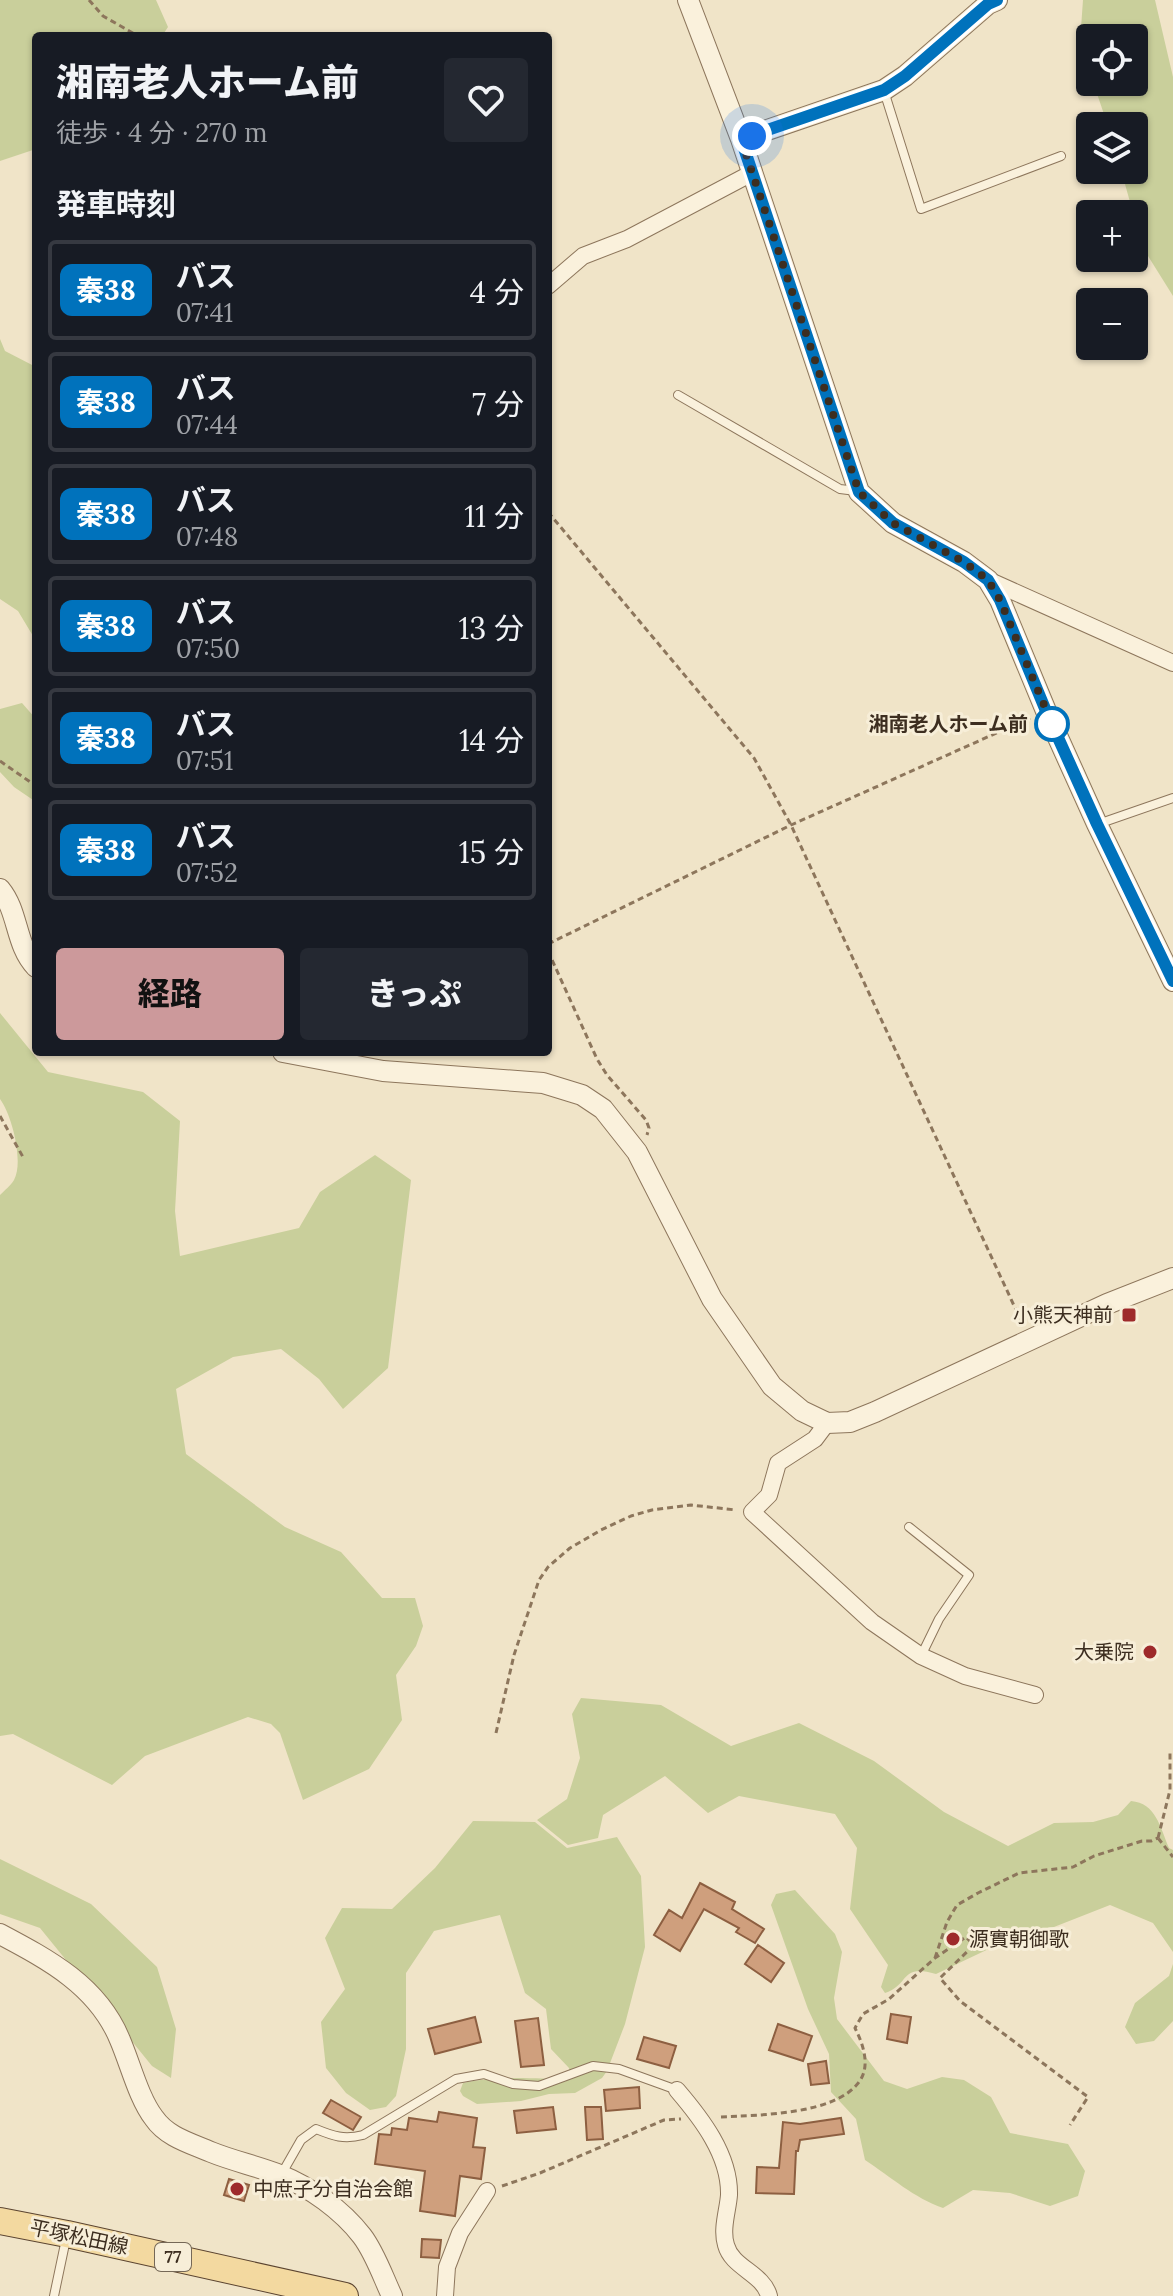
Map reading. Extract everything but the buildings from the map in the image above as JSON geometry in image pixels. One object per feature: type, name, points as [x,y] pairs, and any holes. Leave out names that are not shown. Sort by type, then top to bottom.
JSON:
[{"type":"main road","name":"平塚松田線","points":[[0,2221],[345,2296]]},
{"type":"street","points":[[688,0],[741,139],[859,492],[893,523],[964,562],[988,580],[1173,663]]},
{"type":"street","points":[[741,139],[884,90],[905,76],[988,4],[997,0]]},
{"type":"street","points":[[552,283],[583,256],[627,239],[752,173]]},
{"type":"street","points":[[988,580],[1000,600],[1097,824],[1173,981]]},
{"type":"street","points":[[0,889],[12,907],[18,935],[32,962]]},
{"type":"street","points":[[304,1056],[383,1071],[543,1083],[582,1095],[603,1109],[633,1147],[712,1299],[735,1335],[772,1386],[802,1411],[827,1423],[850,1422],[863,1417],[1107,1304],[1173,1278]]},
{"type":"street","points":[[827,1423],[815,1439],[778,1463],[769,1495],[752,1512],[872,1622],[921,1656],[965,1676],[1035,1695]]},
{"type":"street","points":[[0,1934],[44,1957],[76,1980],[103,2008],[119,2036],[154,2118],[175,2137],[281,2175],[316,2195],[363,2237],[392,2296]]},
{"type":"street","points":[[677,2090],[699,2118],[725,2164],[729,2192],[726,2245],[733,2257],[766,2286],[769,2296]]},
{"type":"street","points":[[445,2296],[447,2267],[460,2233],[487,2191]]},
{"type":"lane","points":[[884,90],[921,209],[1061,156]]},
{"type":"lane","points":[[678,395],[840,489],[859,492]]},
{"type":"lane","points":[[1097,824],[1173,798]]},
{"type":"lane","points":[[909,1527],[969,1575],[939,1619],[921,1656]]},
{"type":"lane","points":[[281,2175],[301,2140],[316,2129],[337,2138],[363,2135],[456,2079],[484,2074],[513,2084],[539,2086],[593,2066],[619,2069],[677,2090]]},
{"type":"lane","points":[[54,2296],[67,2234]]},
{"type":"path","points":[[89,0],[103,16],[131,32]]},
{"type":"path","points":[[552,517],[754,758],[791,825],[1030,1340]]},
{"type":"path","points":[[552,942],[791,825],[1046,711]]},
{"type":"path","points":[[0,761],[32,783]]},
{"type":"path","points":[[552,960],[597,1059],[646,1120],[648,1134],[633,1147]]},
{"type":"path","points":[[0,1116],[23,1157]]},
{"type":"path","points":[[496,1733],[514,1655],[539,1580],[548,1567],[570,1548],[631,1516],[652,1510],[691,1505],[752,1512]]},
{"type":"path","points":[[1158,1838],[1170,1790],[1170,1753]]},
{"type":"path","points":[[1158,1838],[1173,1857]]},
{"type":"path","points":[[935,1958],[947,1922],[957,1905],[978,1893],[1019,1873],[1073,1867],[1094,1856],[1158,1838]]},
{"type":"path","points":[[487,2191],[540,2173],[664,2120],[804,2110],[841,2097],[861,2081],[866,2061],[855,2028],[863,2014],[889,1999],[935,1958],[966,1937],[974,1945],[940,1978],[960,2001],[1088,2097],[1070,2125]]},
{"type":"green space","points":[[0,0],[156,0],[168,27],[165,32],[32,32],[32,150],[0,161]]},
{"type":"green space","points":[[1083,0],[1155,0],[1173,77],[1173,296],[1148,256],[1148,200],[1129,200],[1125,184],[1148,184],[1148,112],[1103,112],[1098,96],[1148,96],[1148,24],[1081,24]]},
{"type":"green space","points":[[0,339],[5,351],[32,365],[32,634],[18,611],[0,599]]},
{"type":"green space","points":[[22,703],[32,714],[32,799],[0,772],[0,709]]},
{"type":"green space","points":[[0,1013],[48,1072],[143,1092],[180,1121],[175,1211],[180,1256],[299,1228],[320,1192],[375,1155],[411,1180],[388,1368],[343,1409],[319,1379],[281,1349],[233,1357],[176,1389],[186,1454],[285,1527],[341,1552],[382,1598],[415,1598],[423,1626],[416,1646],[396,1675],[402,1720],[369,1769],[303,1800],[280,1733],[271,1724],[248,1717],[145,1756],[112,1785],[13,1734],[0,1736],[0,1195],[14,1180],[18,1162],[12,1127],[0,1099]]},
{"type":"green space","points":[[581,1698],[661,1705],[731,1746],[799,1723],[874,1761],[944,1812],[1008,1846],[1054,1823],[1093,1822],[1118,1815],[1131,1801],[1146,1806],[1160,1824],[1169,1848],[1173,1850],[1173,1952],[1153,1923],[1110,1905],[997,1945],[936,1974],[916,1971],[885,1993],[881,1987],[888,1965],[850,1909],[857,1848],[835,1814],[739,1796],[708,1813],[665,1776],[603,1815],[598,1838],[568,1845],[537,1820],[567,1799],[580,1758],[572,1714]]},
{"type":"green space","points":[[473,1821],[535,1822],[567,1848],[617,1837],[641,1876],[645,1947],[625,2024],[602,2078],[575,2093],[477,2104],[463,2096],[460,2091],[463,2083],[499,2078],[564,2080],[570,2075],[569,2068],[551,2049],[546,2009],[525,1993],[500,1915],[434,1931],[406,1973],[406,2049],[396,2096],[386,2107],[370,2110],[346,2093],[326,2068],[321,2022],[345,1989],[325,1938],[342,1908],[392,1909],[435,1868]]},
{"type":"green space","points":[[0,1859],[91,1904],[157,1967],[176,2029],[171,2078],[152,2066],[40,1928],[0,1914]]},
{"type":"green space","points":[[795,1890],[835,1934],[842,1952],[834,1998],[837,2019],[884,2081],[907,2089],[942,2077],[964,2080],[991,2097],[1010,2133],[1068,2144],[1085,2171],[1078,2196],[1050,2206],[1010,2193],[973,2190],[943,2208],[912,2193],[865,2160],[856,2119],[831,2092],[829,2054],[808,2009],[771,1905],[776,1894]]},
{"type":"green space","points":[[1173,1964],[1173,2021],[1154,2041],[1136,2044],[1125,2027],[1135,2003],[1169,1976]]},
{"type":"bus line","name":"秦38","points":[[997,0],[988,4],[905,76],[884,90],[741,139],[859,492],[893,523],[964,562],[988,580],[1000,600],[1097,824],[1173,981]]},
{"type":"place","name":"湘南老人ホーム前","points":[[1052,724]]},
{"type":"place","name":"小熊天神前","points":[[1129,1315]]},
{"type":"place","name":"大乗院","points":[[1150,1652]]},
{"type":"place","name":"源實朝御歌","points":[[953,1939]]},
{"type":"place","name":"中庶子分自治会館","points":[[237,2189]]},
{"type":"route","points":[[752,136],[741,139],[859,492],[893,523],[964,562],[988,580],[1000,600],[1052,724]]}]
